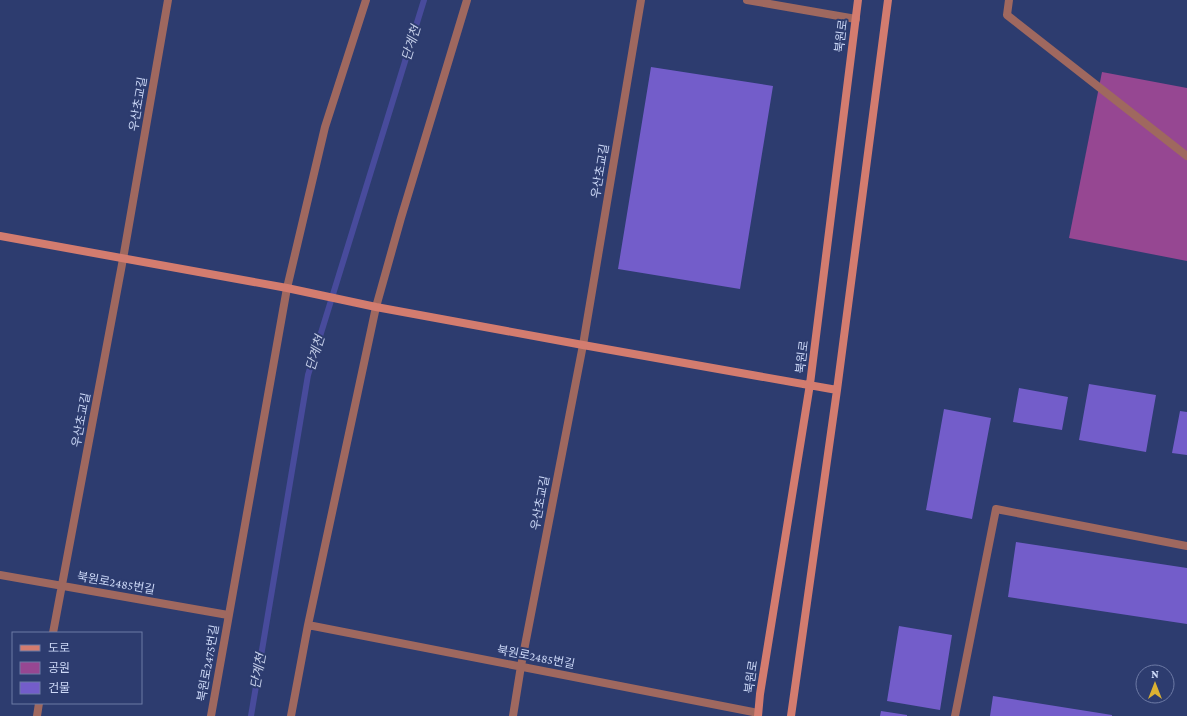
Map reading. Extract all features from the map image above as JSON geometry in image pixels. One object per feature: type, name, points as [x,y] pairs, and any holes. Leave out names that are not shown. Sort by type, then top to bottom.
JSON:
[{"type":"street","name":"우산초교길","points":[[62,586],[123,259],[168,0]]},
{"type":"street","points":[[228,615],[287,288],[325,127],[366,0]]},
{"type":"street","points":[[291,716],[308,625],[376,307],[403,210],[467,0]]},
{"type":"street","name":"우산초교길","points":[[522,666],[583,345],[640,0]]},
{"type":"street","points":[[747,0],[856,19]]},
{"type":"street","name":"북원로","points":[[758,714],[810,384],[858,0]]},
{"type":"street","points":[[791,716],[837,390],[888,0]]},
{"type":"street","points":[[1009,0],[1007,15],[1187,156]]},
{"type":"street","points":[[0,236],[304,291],[376,307],[837,390]]},
{"type":"street","points":[[955,716],[996,509],[1187,546]]},
{"type":"street","name":"북원로2485번길","points":[[0,575],[228,615]]},
{"type":"street","points":[[53,632],[62,586]]},
{"type":"street","name":"북원로2475번길","points":[[211,716],[228,615]]},
{"type":"street","name":"북원로2485번길","points":[[308,625],[522,666],[758,714]]},
{"type":"street","points":[[512,716],[522,666]]},
{"type":"street","points":[[37,716],[39,704]]},
{"type":"green space","points":[[1102,72],[1187,88],[1187,261],[1069,238]]},
{"type":"building","points":[[651,67],[773,86],[740,289],[618,269]]},
{"type":"building","points":[[1089,384],[1156,395],[1146,452],[1079,440]]},
{"type":"building","points":[[1019,388],[1068,397],[1062,430],[1013,422]]},
{"type":"building","points":[[944,409],[991,418],[972,519],[926,510]]},
{"type":"building","points":[[1180,411],[1187,412],[1187,455],[1172,453]]},
{"type":"building","points":[[1016,542],[1187,568],[1187,624],[1008,597]]},
{"type":"building","points":[[899,626],[952,635],[940,710],[887,701]]},
{"type":"building","points":[[993,696],[1112,715],[1112,716],[990,716]]},
{"type":"building","points":[[881,711],[907,715],[907,716],[880,716]]},
{"type":"waterway","name":"단계천","points":[[251,716],[308,375],[424,0]]}]
